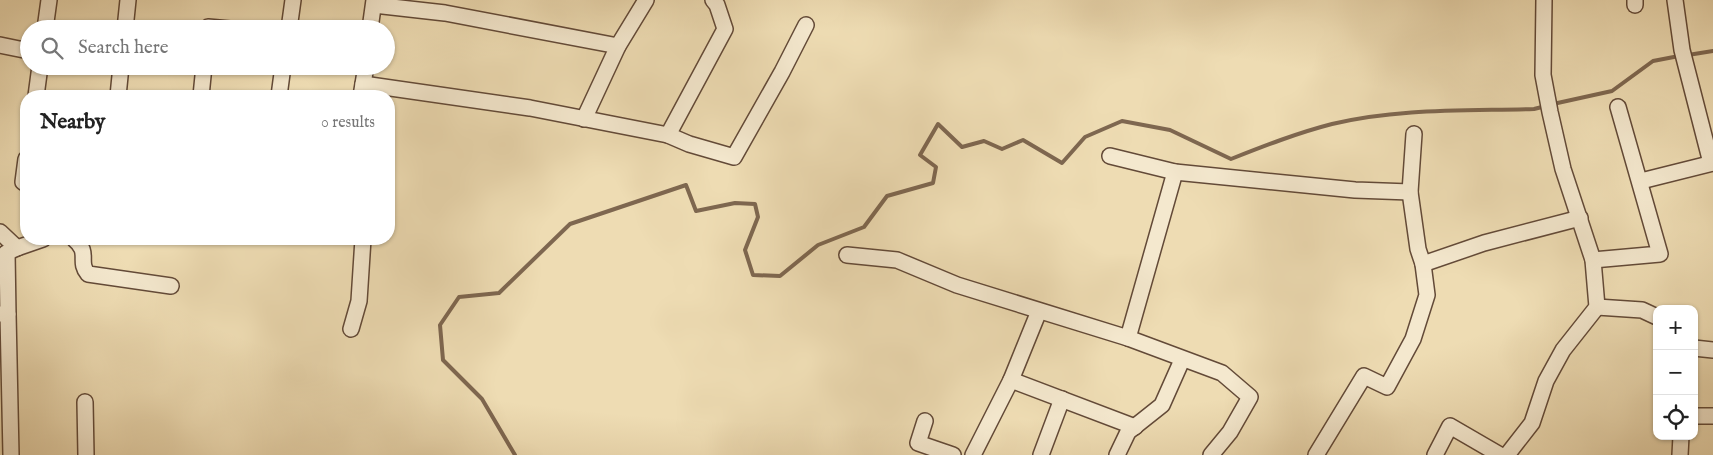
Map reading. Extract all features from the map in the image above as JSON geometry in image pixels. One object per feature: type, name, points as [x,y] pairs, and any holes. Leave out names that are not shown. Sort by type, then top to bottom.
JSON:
[{"type":"street","points":[[46,20],[49,0]]},
{"type":"street","points":[[126,20],[128,0]]},
{"type":"street","points":[[290,20],[293,0]]},
{"type":"street","points":[[584,118],[618,46],[646,0]]},
{"type":"street","points":[[668,135],[725,29],[717,4],[713,0]]},
{"type":"street","points":[[1507,455],[1532,424],[1546,381],[1563,350],[1597,307],[1593,260],[1563,169],[1543,75],[1544,0]]},
{"type":"street","points":[[1640,180],[1712,163],[1683,55],[1675,0]]},
{"type":"street","points":[[371,20],[374,2],[445,13],[618,46]]},
{"type":"street","points":[[395,94],[530,108],[584,118],[668,135],[689,144],[734,157],[806,25]]},
{"type":"street","points":[[0,45],[20,49]]},
{"type":"street","points":[[37,90],[39,75]]},
{"type":"street","points":[[119,90],[121,75]]},
{"type":"street","points":[[202,90],[203,75]]},
{"type":"street","points":[[280,90],[282,75]]},
{"type":"street","points":[[362,90],[364,75]]},
{"type":"street","points":[[1593,260],[1660,254],[1618,107]]},
{"type":"street","points":[[1316,455],[1364,376],[1387,387],[1413,339],[1427,295],[1410,192],[1414,134]]},
{"type":"street","points":[[1110,156],[1175,172],[1355,190],[1410,192]]},
{"type":"street","points":[[1128,338],[1175,172]]},
{"type":"street","points":[[1423,264],[1484,243],[1580,218]]},
{"type":"street","points":[[0,232],[8,252],[4,314],[5,382],[11,455]]},
{"type":"street","points":[[8,252],[27,245]]},
{"type":"street","points":[[79,245],[83,249],[85,270],[88,274],[171,286]]},
{"type":"street","points":[[351,329],[359,301],[363,245]]},
{"type":"street","points":[[847,255],[897,260],[957,285],[1128,338],[1182,360],[1222,373],[1250,397],[1230,432],[1211,455]]},
{"type":"street","points":[[1597,307],[1642,310],[1653,315]]},
{"type":"street","points":[[974,455],[1011,380],[1039,311]]},
{"type":"street","points":[[1698,348],[1713,350]]},
{"type":"street","points":[[1117,455],[1128,432],[1162,405],[1182,360]]},
{"type":"street","points":[[1011,380],[1135,427]]},
{"type":"street","points":[[1041,455],[1062,399]]},
{"type":"street","points":[[85,402],[86,455]]},
{"type":"street","points":[[1698,416],[1713,416]]},
{"type":"street","points":[[925,421],[918,442],[953,455]]},
{"type":"street","points":[[1435,455],[1450,426],[1500,455]]},
{"type":"street","points":[[1680,455],[1681,440]]},
{"type":"waterway","points":[[1688,55],[1713,51]]},
{"type":"waterway","points":[[1553,104],[1612,91],[1653,61],[1679,56]]},
{"type":"waterway","points":[[515,455],[482,399],[443,360],[440,325],[459,297],[499,293],[570,224],[686,185],[696,211],[735,203],[755,204],[758,217],[745,250],[753,275],[780,276],[818,245],[864,227],[887,196],[933,183],[936,167],[920,155],[938,124],[962,147],[984,141],[1002,149],[1023,140],[1062,163],[1085,137],[1122,121],[1170,130],[1231,159],[1306,131],[1357,119],[1407,113],[1534,109],[1546,106]]}]
